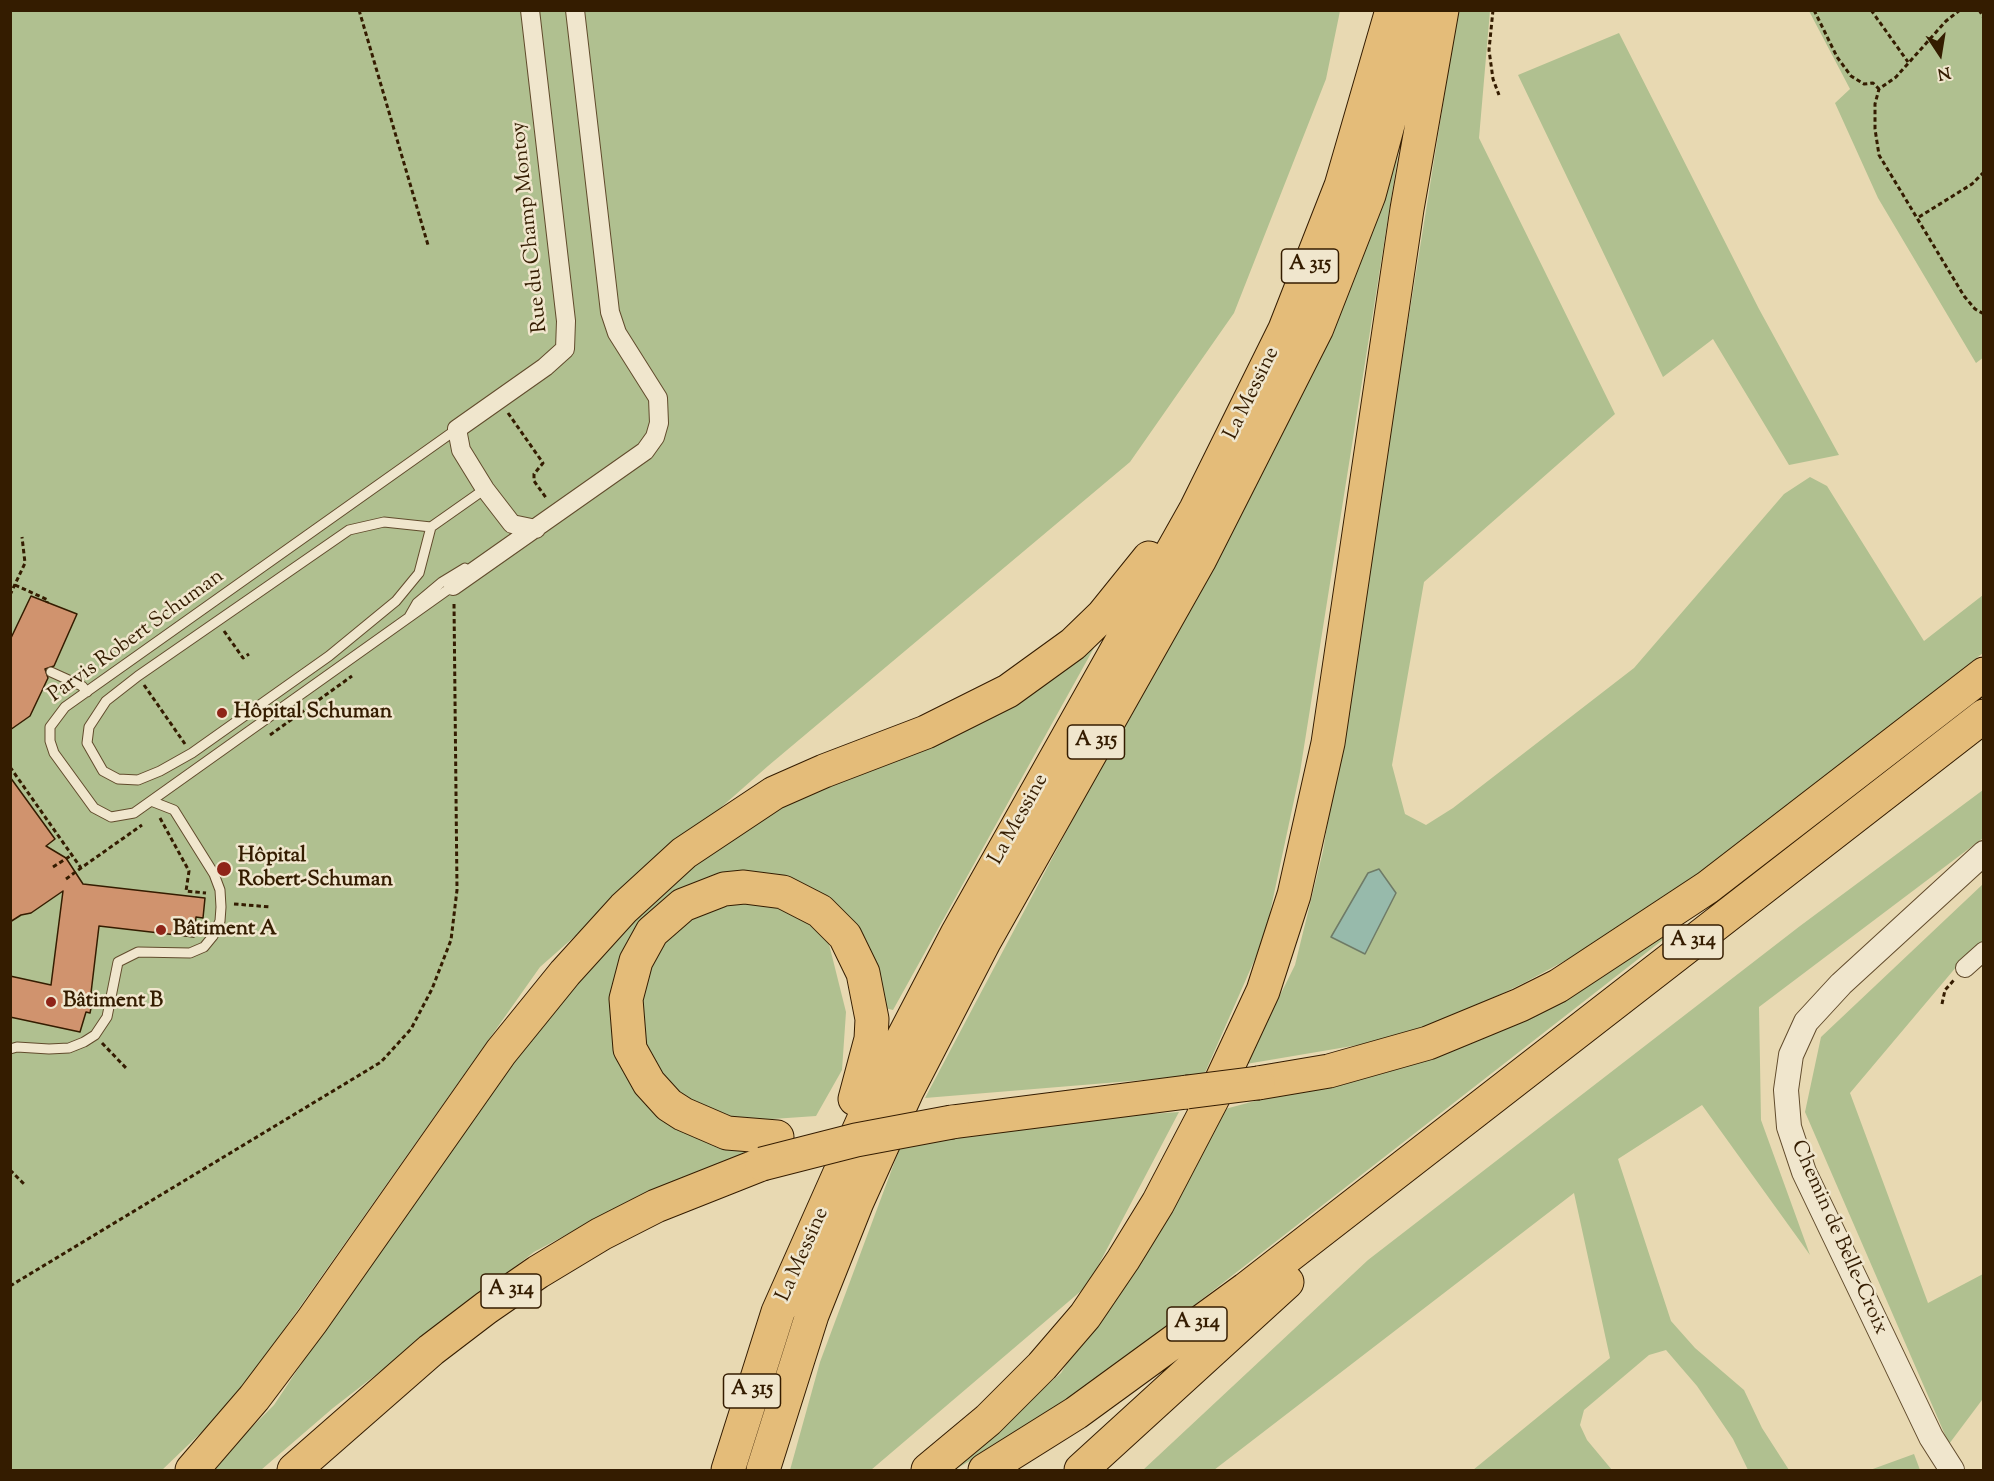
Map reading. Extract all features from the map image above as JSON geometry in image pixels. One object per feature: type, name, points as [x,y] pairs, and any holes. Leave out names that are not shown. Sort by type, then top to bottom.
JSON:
[{"type":"highway","name":"La Messine","points":[[728,1470],[778,1312],[882,1078],[951,944],[1196,509],[1285,329],[1341,186],[1392,10]]},
{"type":"highway","name":"La Messine","points":[[763,1470],[812,1315],[857,1202],[908,1091],[984,942],[1199,561],[1317,328],[1369,195],[1419,10]]},
{"type":"highway","points":[[928,1470],[988,1420],[1042,1366],[1085,1316],[1117,1270],[1158,1203],[1192,1140],[1243,1037],[1266,981],[1294,895],[1328,743],[1407,209],[1442,10]]},
{"type":"highway","points":[[192,1470],[254,1398],[312,1321],[501,1052],[565,973],[624,908],[684,853],[774,794],[824,771],[927,732],[998,697],[1035,673],[1073,644],[1103,615],[1157,548],[1196,509]]},
{"type":"highway","name":"A 314","points":[[294,1470],[431,1350],[538,1272],[602,1234],[769,1151],[856,1140],[955,1115],[1076,1105],[1187,1092],[1329,1071],[1428,1043],[1520,1005],[1558,986],[1708,887],[1983,674]]},
{"type":"highway","name":"A 314","points":[[985,1470],[1076,1413],[1246,1289],[1983,716]]},
{"type":"highway","points":[[769,1151],[683,1114],[669,1105],[649,1083],[630,1049],[626,999],[629,981],[642,946],[660,924],[683,905],[724,889],[744,887],[783,892],[820,911],[845,936],[855,953],[869,996],[871,1039],[860,1083],[778,1312]]},
{"type":"highway","points":[[1081,1470],[1301,1269],[1368,1212],[1403,1167]]},
{"type":"street","name":"Rue du Champ Montoy","points":[[457,429],[545,367],[565,349],[566,321],[530,10]]},
{"type":"street","points":[[453,586],[645,451],[655,437],[660,412],[658,398],[617,333],[610,312],[574,10]]},
{"type":"street","points":[[457,429],[461,450],[484,489],[512,524],[536,529]]},
{"type":"street","name":"Chemin de Belle-Croix","points":[[1952,1470],[1931,1437],[1804,1172],[1789,1127],[1786,1090],[1791,1055],[1797,1039],[1818,1008],[1983,853]]},
{"type":"street","points":[[1965,968],[1983,951]]},
{"type":"lane","name":"Parvis Robert Schuman","points":[[453,586],[134,813],[111,817],[94,808],[54,753],[50,741],[50,727],[57,715],[457,429]]},
{"type":"lane","points":[[431,526],[484,489]]},
{"type":"lane","name":"Parvis Robert Schuman","points":[[384,522],[431,526],[419,573],[396,601],[329,656],[192,753],[138,780],[118,779],[102,771],[92,757],[87,743],[89,727],[96,712],[106,700],[217,620],[349,530],[384,522]]},
{"type":"lane","name":"Parvis Robert Schuman","points":[[408,620],[417,603],[442,582],[463,569],[487,563]]},
{"type":"lane","points":[[51,672],[82,686],[87,692]]},
{"type":"lane","points":[[10,1049],[17,1047],[69,1048],[95,1035],[107,1017],[118,962],[138,952],[190,953],[204,947],[220,921],[220,890],[214,874],[174,810],[151,801]]},
{"type":"path","points":[[359,10],[428,245]]},
{"type":"path","points":[[1493,10],[1489,50],[1493,79],[1499,95]]},
{"type":"path","points":[[1814,10],[1837,57],[1851,76],[1864,84],[1873,83],[1879,89]]},
{"type":"path","points":[[1871,10],[1908,62]]},
{"type":"path","points":[[1960,10],[1946,21],[1896,76],[1879,89],[1875,104],[1875,129],[1879,155],[1919,217],[1964,296],[1975,309],[1983,314]]},
{"type":"path","points":[[1979,10],[1983,18]]},
{"type":"path","points":[[1919,217],[1972,184],[1983,172]]},
{"type":"path","points":[[499,400],[543,463],[534,474],[534,481],[558,513]]},
{"type":"path","points":[[10,595],[25,563],[22,537]]},
{"type":"path","points":[[15,585],[48,600],[47,603]]},
{"type":"path","points":[[10,1286],[381,1062],[411,1029],[432,989],[451,940],[457,890],[453,586]]},
{"type":"path","points":[[217,620],[243,658],[249,654]]},
{"type":"path","points":[[138,676],[192,753]]},
{"type":"path","points":[[53,867],[72,855]]},
{"type":"path","points":[[66,879],[81,868]]},
{"type":"path","points":[[1942,1004],[1945,990],[1965,968]]},
{"type":"path","points":[[95,1035],[126,1068]]},
{"type":"path","points":[[10,1170],[25,1185]]},
{"type":"green space","points":[[10,11],[1340,11],[1326,79],[1234,313],[1130,462],[768,766],[540,967],[232,1403],[162,1470],[11,1470]]},
{"type":"green space","points":[[1458,11],[1490,11],[1479,138],[1615,414],[1424,582],[1392,765],[1405,814],[1426,825],[1453,808],[1634,668],[1784,494],[1810,477],[1827,486],[1924,641],[1983,595],[1983,653],[1658,910],[1524,983],[1449,1019],[1370,1043],[1246,1064],[1295,965],[1323,851]]},
{"type":"green space","points":[[1809,11],[1983,11],[1984,357],[1976,363],[1878,198],[1835,103],[1850,89]]},
{"type":"green space","points":[[1619,33],[1759,309],[1839,455],[1789,465],[1713,339],[1663,377],[1518,75]]},
{"type":"green space","points":[[1399,149],[1300,772],[1265,936],[1204,1075],[925,1098],[1334,327]]},
{"type":"green space","points":[[1105,628],[893,1010],[877,1006],[873,971],[767,875],[644,925],[630,1077],[758,1149],[642,1194],[534,1252],[333,1408],[261,1470],[209,1470],[274,1405],[479,1097],[574,978],[665,886],[790,796]]},
{"type":"green space","points":[[1983,790],[1983,838],[1759,1007],[1761,1120],[1810,1255],[1702,1105],[1618,1159],[1671,1321],[1695,1348],[1744,1390],[1762,1428],[1789,1470],[1748,1470],[1733,1439],[1697,1386],[1666,1350],[1649,1355],[1584,1410],[1580,1425],[1587,1440],[1612,1470],[1473,1470],[1610,1358],[1574,1193],[1214,1470],[1143,1470],[1368,1260],[1800,926]]},
{"type":"green space","points":[[1983,884],[1983,943],[1957,966],[1850,1093],[1928,1303],[1983,1274],[1983,1401],[1949,1444],[1805,1112],[1821,1037]]},
{"type":"green space","points":[[747,897],[806,916],[828,940],[846,1012],[842,1070],[816,1116],[744,1121],[694,1106],[662,1083],[640,1047],[636,1013],[660,941],[684,918]]},
{"type":"green space","points":[[1687,921],[1115,1367],[1027,1429],[954,1470],[949,1470],[1061,1373],[1225,1109],[1412,1059],[1528,1012]]},
{"type":"green space","points":[[1179,1112],[1088,1285],[871,1470],[790,1470],[820,1362],[902,1142],[993,1125]]},
{"type":"green space","points":[[1914,1454],[1920,1470],[1870,1470]]},
{"type":"shaded area","points":[[1379,869],[1396,893],[1365,954],[1331,937],[1368,873]]},
{"type":"building","points":[[31,596],[77,614],[54,666],[45,669],[48,678],[30,716],[10,730],[10,640]]},
{"type":"building","points":[[10,777],[55,839],[46,846],[66,858],[83,884],[205,898],[203,918],[196,917],[194,937],[99,926],[91,993],[94,993],[90,1013],[86,1012],[80,1032],[10,1017],[10,976],[51,985],[63,891],[31,913],[21,915],[10,922]]},
{"type":"place","name":"Hôpital Schuman","points":[[222,713]]},
{"type":"place","name":"Hôpital Robert-Schuman","points":[[224,869]]},
{"type":"place","name":"Bâtiment A","points":[[161,930]]},
{"type":"place","name":"Bâtiment B","points":[[51,1002]]}]
